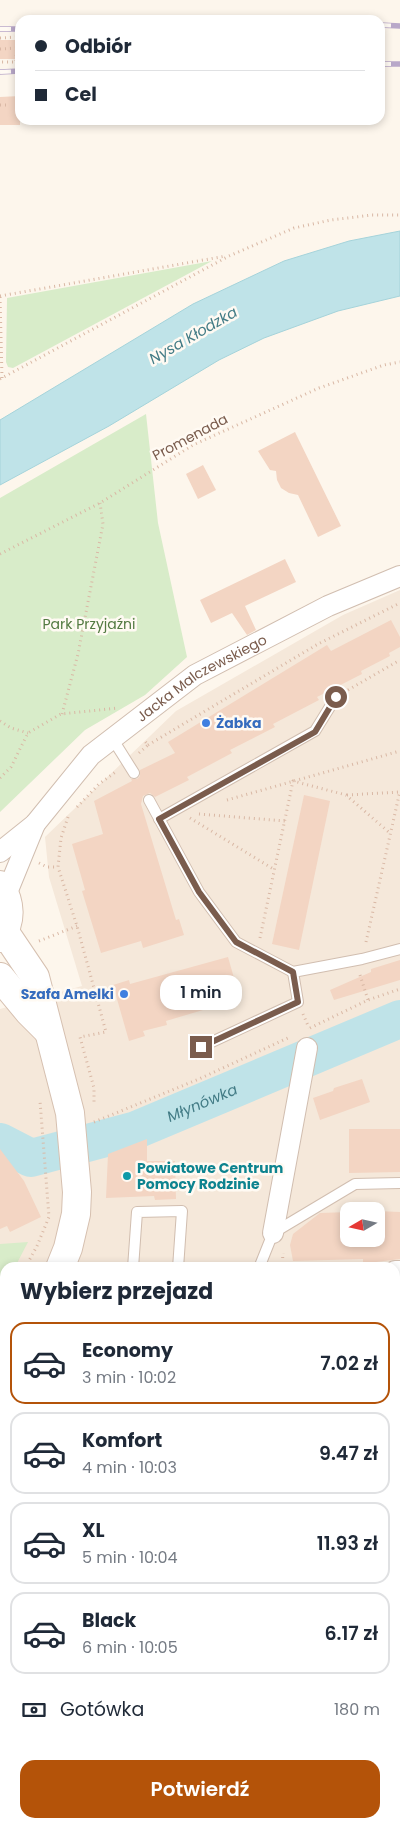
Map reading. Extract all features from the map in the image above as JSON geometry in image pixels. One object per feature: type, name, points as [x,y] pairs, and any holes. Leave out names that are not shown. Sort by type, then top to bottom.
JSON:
[{"type":"street","name":"Jacka Malczewskiego","points":[[0,852],[35,824],[91,755],[195,675],[328,606],[400,576]]},
{"type":"street","name":"Jacka Malczewskiego","points":[[3,890],[35,824]]},
{"type":"street","points":[[3,890],[9,913],[2,935],[36,977],[48,1031],[62,1075],[86,1113],[74,1229],[62,1262]]},
{"type":"street","points":[[0,977],[29,1012],[48,1031]]},
{"type":"street","points":[[272,1233],[300,1090],[301,1038]]},
{"type":"lane","points":[[159,819],[315,732],[336,697]]},
{"type":"lane","points":[[112,738],[134,773]]},
{"type":"lane","points":[[149,800],[199,892],[236,942],[293,972],[362,960],[400,949]]},
{"type":"lane","points":[[201,1047],[298,1002],[293,972]]},
{"type":"lane","points":[[261,1262],[272,1233],[355,1184],[400,1183]]},
{"type":"lane","points":[[134,1262],[137,1212],[182,1211],[178,1262]]},
{"type":"path","points":[[0,38],[15,37]]},
{"type":"path","points":[[0,49],[15,48]]},
{"type":"path","points":[[0,62],[15,62]]},
{"type":"path","points":[[0,105],[9,105]]},
{"type":"path","points":[[229,256],[0,296],[1,379],[229,256],[294,228],[331,220],[372,215],[400,215]]},
{"type":"path","name":"Promenada","points":[[0,554],[100,503],[193,445],[319,388],[384,365],[400,362]]},
{"type":"path","points":[[0,778],[11,767],[28,733],[61,714],[66,705],[103,524],[100,503]]},
{"type":"path","points":[[148,745],[318,644],[400,603]]},
{"type":"path","points":[[336,697],[400,660]]},
{"type":"path","points":[[0,721],[11,728],[28,733]]},
{"type":"path","points":[[218,802],[400,751]]},
{"type":"path","points":[[293,781],[346,795],[400,792],[362,960],[360,975],[368,1000]]},
{"type":"path","points":[[257,953],[293,781]]},
{"type":"path","points":[[346,795],[391,834]]},
{"type":"path","points":[[159,819],[181,813],[285,821]]},
{"type":"path","points":[[181,813],[275,870]]},
{"type":"path","points":[[58,867],[77,926],[106,1032],[80,1037],[94,1088],[86,1113]]},
{"type":"path","points":[[43,950],[39,941],[77,926]]},
{"type":"path","points":[[86,1113],[199,1079],[301,1038],[310,1028],[368,1000],[400,989]]},
{"type":"path","points":[[301,1038],[310,1028]]},
{"type":"path","points":[[28,1262],[49,1217],[49,1195],[40,1098]]},
{"type":"shaded area","points":[[400,590],[400,1262],[0,1262],[0,1009],[82,986],[49,877],[45,837],[176,711],[343,615]]},
{"type":"green space","points":[[212,261],[13,368],[8,367],[6,362],[7,298]]},
{"type":"green space","name":"Park Przyjaźni","points":[[146,414],[158,523],[187,657],[145,695],[85,730],[0,812],[0,498]]},
{"type":"green space","points":[[28,1242],[18,1262],[0,1262],[0,1244]]},
{"type":"water","name":"Nysa Kłodzka","points":[[400,231],[400,296],[338,311],[264,338],[219,360],[109,426],[0,485],[0,420],[193,304],[284,261],[349,241]]},
{"type":"building","points":[[0,40],[15,40],[15,59],[0,59]]},
{"type":"building","points":[[15,96],[15,125],[0,125],[0,97]]},
{"type":"building","points":[[295,432],[341,526],[318,537],[298,495],[289,493],[281,488],[277,480],[276,471],[270,470],[258,451]]},
{"type":"building","points":[[203,465],[216,490],[198,499],[186,474]]},
{"type":"building","points":[[285,559],[296,582],[245,606],[256,630],[247,635],[232,613],[211,623],[200,600]]},
{"type":"building","points":[[391,620],[400,637],[400,647],[389,653],[390,656],[361,671],[362,674],[317,697],[319,700],[273,724],[275,727],[230,750],[232,753],[187,777],[189,780],[155,797],[150,793],[143,796],[141,804],[176,920],[179,919],[184,935],[143,948],[141,941],[101,953],[82,891],[85,890],[72,844],[103,834],[94,801],[132,781],[131,779],[137,779],[140,776],[140,770],[175,753],[168,742],[327,645],[331,651]]},
{"type":"building","points":[[304,795],[330,801],[299,950],[272,944]]},
{"type":"building","points":[[228,957],[240,999],[166,1021],[167,1025],[143,1031],[145,1036],[129,1041],[113,985],[129,980],[130,984]]},
{"type":"building","points":[[400,960],[400,980],[334,1000],[330,990],[371,972],[371,969]]},
{"type":"building","points":[[362,1079],[370,1102],[320,1120],[313,1098],[333,1091],[334,1088]]},
{"type":"building","points":[[349,1129],[400,1129],[400,1172],[349,1173]]},
{"type":"building","name":"Powiatowe Centrum Pomocy Rodzinie","points":[[147,1139],[147,1161],[175,1161],[176,1199],[155,1200],[154,1196],[106,1198],[108,1154]]},
{"type":"building","points":[[0,1149],[24,1181],[41,1217],[10,1232],[7,1226],[0,1229]]},
{"type":"building","points":[[385,1211],[400,1212],[400,1259],[376,1262],[363,1262],[363,1259],[293,1261],[290,1245],[293,1234],[320,1213],[340,1212],[340,1248],[385,1248]]},
{"type":"waterway","name":"Młynówka","points":[[0,1142],[31,1158],[136,1130],[400,1019]]},
{"type":"railway","points":[[385,25],[400,26]]},
{"type":"railway","points":[[0,29],[15,29]]},
{"type":"railway","points":[[385,64],[400,64]]},
{"type":"railway","points":[[0,72],[15,71]]},
{"type":"place","name":"Żabka","points":[[206,723]]},
{"type":"place","name":"Szafa Amelki","points":[[124,994]]},
{"type":"place","name":"Powiatowe Centrum Pomocy Rodzinie","points":[[127,1176]]},
{"type":"route","points":[[201,1047],[298,1002],[293,972],[236,942],[199,892],[159,819],[315,732],[336,697]]}]
